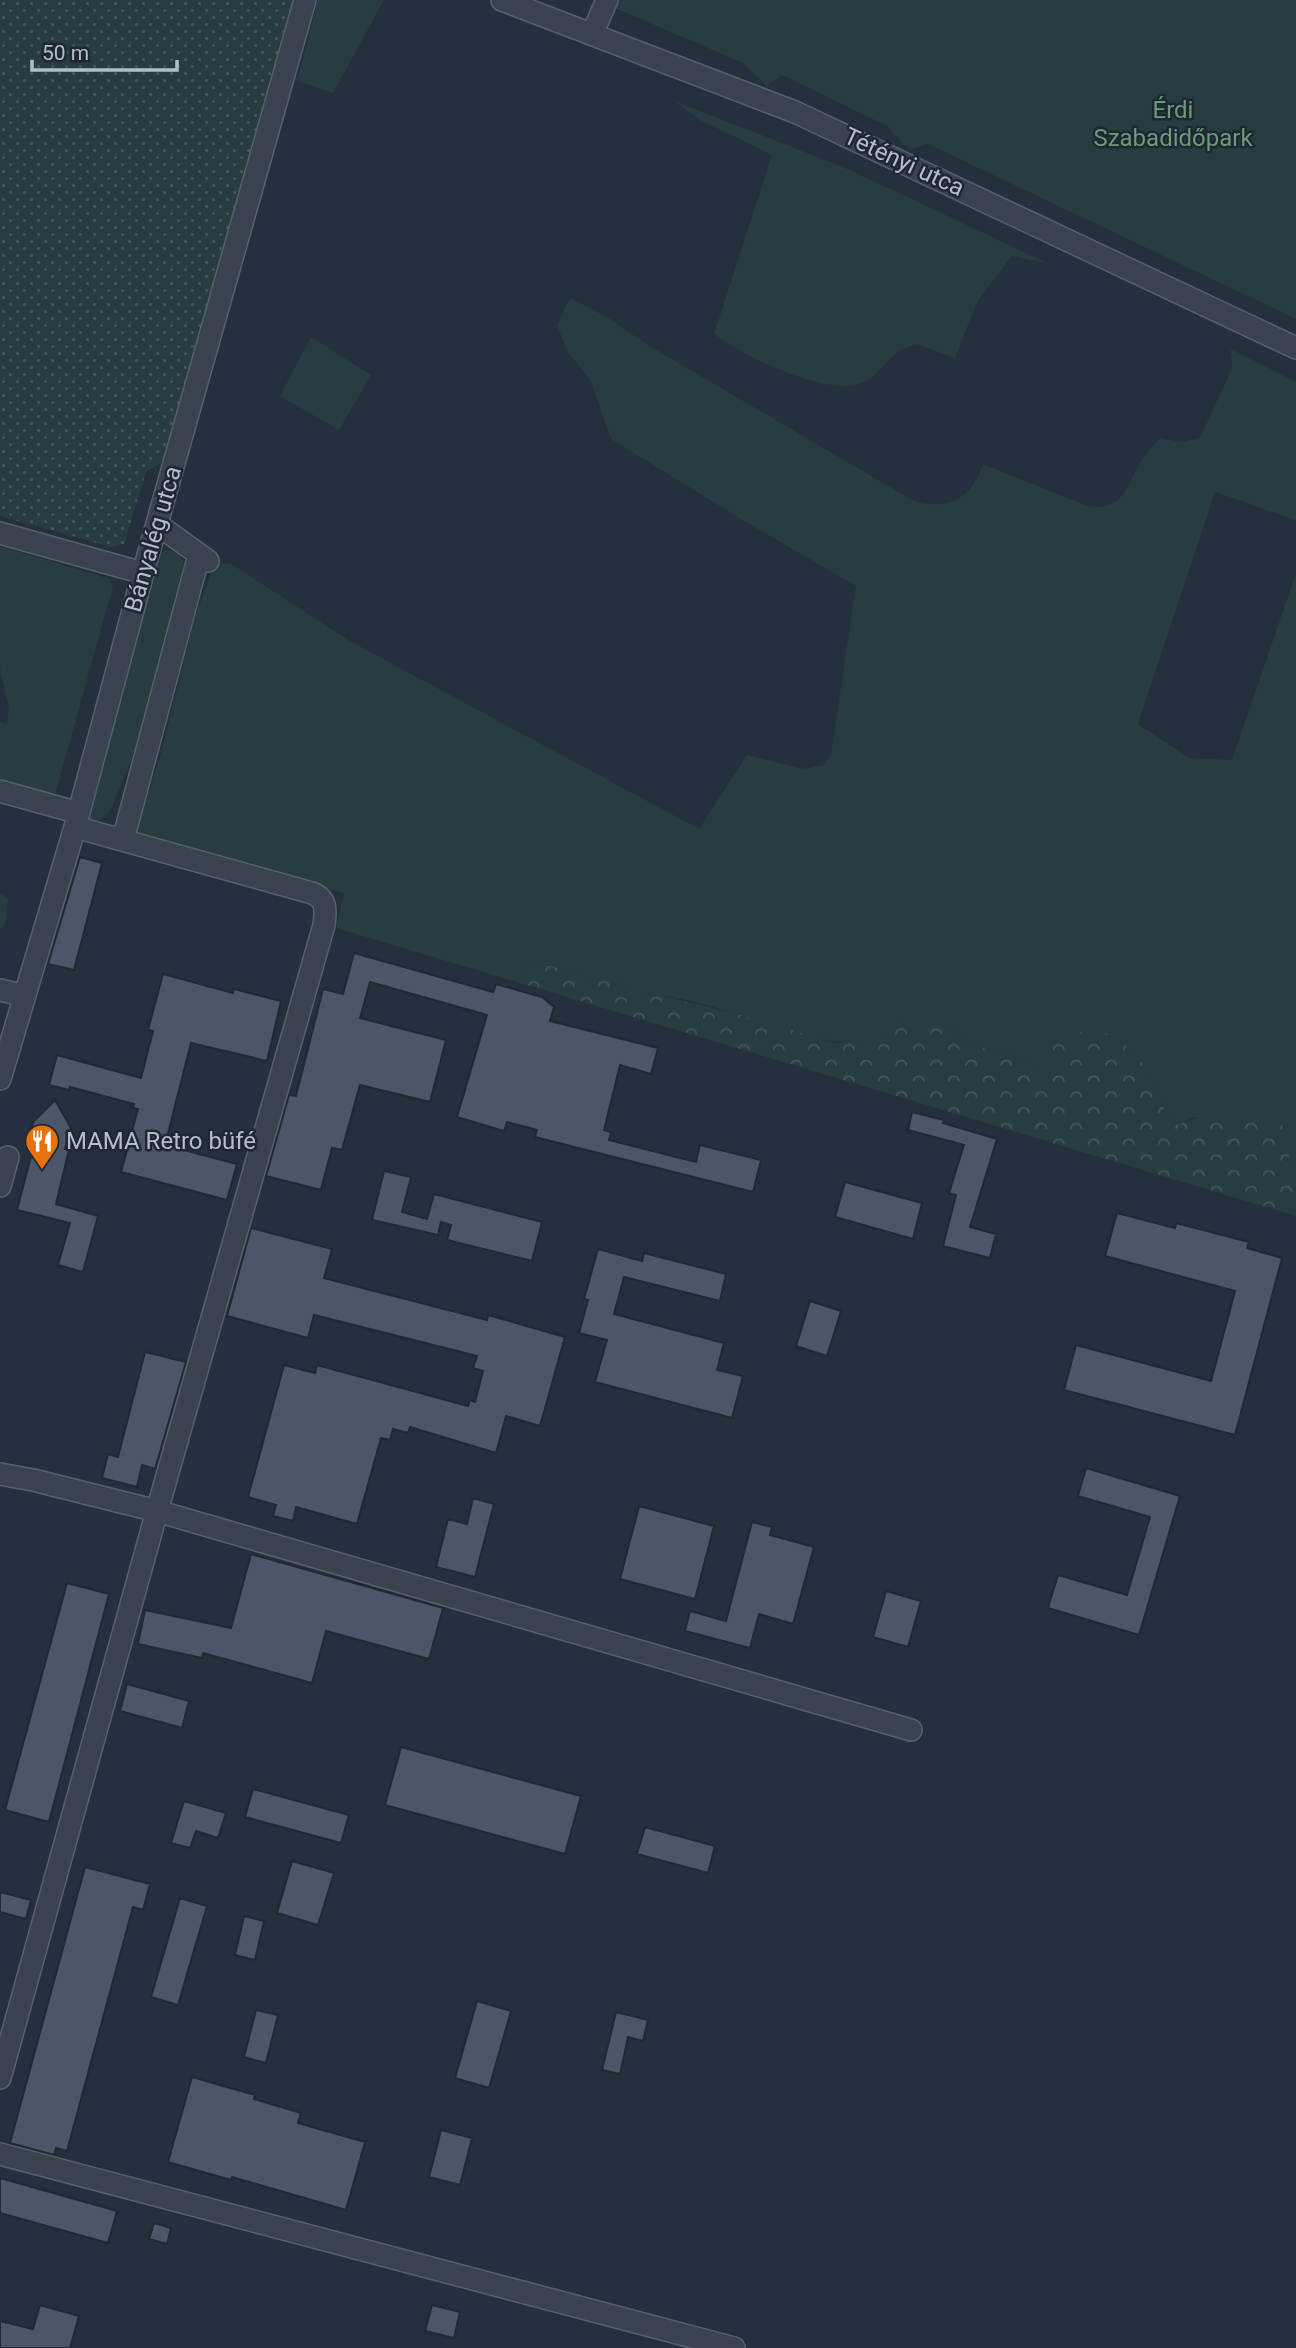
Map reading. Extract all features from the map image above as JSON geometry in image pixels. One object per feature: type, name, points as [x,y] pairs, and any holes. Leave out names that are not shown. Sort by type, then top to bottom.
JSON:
[{"type":"street","name":"Bányalég utca","points":[[1,1075],[77,820],[143,573],[305,0]]},
{"type":"street","name":"Tétényi utca","points":[[502,0],[795,112],[1296,348]]},
{"type":"street","points":[[592,34],[607,0]]},
{"type":"street","points":[[123,840],[204,558],[157,524]]},
{"type":"street","points":[[0,533],[143,573]]},
{"type":"street","points":[[0,791],[123,840],[312,892],[323,900],[326,910],[324,925],[157,1511],[0,2078]]},
{"type":"street","points":[[0,990],[24,996]]},
{"type":"street","points":[[0,1186],[8,1157]]},
{"type":"street","points":[[0,1474],[157,1511],[911,1730]]},
{"type":"street","points":[[0,2154],[734,2348]]},
{"type":"green space","points":[[0,0],[296,0],[166,459],[146,472],[124,544],[111,547],[0,516]]},
{"type":"green space","points":[[318,0],[384,0],[333,93],[297,81]]},
{"type":"green space","name":"Érdi Szabadidőpark","points":[[596,0],[1296,0],[1296,319],[928,144],[911,149],[887,126],[782,75],[767,86],[743,63]]},
{"type":"green space","points":[[675,101],[850,170],[1049,264],[1012,256],[977,302],[955,358],[917,344],[896,353],[863,383],[839,386],[802,378],[762,362],[714,334],[772,155],[698,119]]},
{"type":"green space","points":[[570,298],[605,316],[651,347],[914,501],[927,504],[948,503],[958,499],[973,486],[983,464],[1088,506],[1110,505],[1123,495],[1142,460],[1160,438],[1181,442],[1200,438],[1232,368],[1231,350],[1223,345],[1296,382],[1296,520],[1215,492],[1138,724],[1189,758],[1232,760],[1296,573],[1296,1164],[1194,1117],[1178,1125],[1165,1109],[1138,1057],[1123,1043],[1090,1030],[1048,1066],[1037,1068],[1016,1056],[974,1046],[946,1025],[902,1021],[887,1036],[863,1043],[834,1042],[703,1004],[672,997],[645,996],[632,987],[538,962],[526,963],[517,982],[336,928],[344,893],[135,836],[160,757],[195,616],[212,572],[218,564],[230,563],[348,640],[699,829],[747,755],[803,769],[824,765],[831,755],[856,586],[611,439],[591,381],[567,351],[557,325]]},
{"type":"green space","points":[[311,337],[371,375],[339,430],[280,396]]},
{"type":"green space","points":[[0,546],[110,579],[113,586],[55,795],[0,780],[0,722],[7,724],[9,709],[0,668]]},
{"type":"green space","points":[[169,550],[180,555],[185,567],[172,626],[131,761],[110,811],[100,820],[91,820],[80,806],[157,554]]},
{"type":"green space","points":[[0,894],[8,898],[5,924],[0,930]]},
{"type":"green space","points":[[538,962],[633,987],[645,996],[658,995],[733,1013],[834,1043],[861,1043],[887,1036],[902,1021],[920,1017],[946,1025],[974,1046],[1016,1056],[1038,1068],[1047,1066],[1052,1048],[1062,1038],[1088,1030],[1106,1033],[1124,1043],[1144,1065],[1164,1108],[1178,1125],[1216,1115],[1281,1120],[1290,1161],[1296,1164],[1296,1216],[517,982],[526,963]]},
{"type":"building","points":[[80,857],[102,863],[74,970],[48,964]]},
{"type":"building","points":[[354,953],[493,992],[496,984],[542,997],[554,1007],[550,1021],[658,1048],[651,1074],[620,1065],[604,1130],[611,1132],[609,1140],[696,1162],[700,1145],[761,1160],[753,1192],[535,1137],[537,1130],[507,1122],[504,1131],[457,1117],[487,1015],[370,982],[360,1018],[446,1040],[430,1102],[360,1085],[342,1150],[332,1148],[321,1190],[266,1176],[289,1095],[296,1096],[323,989],[343,994]]},
{"type":"building","points":[[163,974],[233,993],[234,989],[281,1001],[267,1061],[191,1043],[165,1145],[237,1164],[227,1200],[121,1172],[138,1109],[133,1108],[134,1104],[70,1087],[69,1090],[49,1085],[57,1055],[141,1078],[153,1031],[148,1030]]},
{"type":"building","points":[[55,1100],[71,1128],[65,1149],[69,1150],[56,1204],[98,1216],[83,1272],[58,1265],[70,1223],[17,1210],[35,1141],[29,1134],[34,1121]]},
{"type":"building","points":[[912,1112],[997,1139],[970,1227],[996,1234],[990,1258],[943,1246],[956,1195],[949,1193],[964,1145],[908,1130]]},
{"type":"building","points":[[384,1171],[411,1177],[402,1212],[427,1219],[434,1194],[542,1222],[532,1261],[447,1240],[451,1225],[441,1222],[438,1235],[372,1220]]},
{"type":"building","points":[[845,1182],[922,1203],[913,1239],[835,1217]]},
{"type":"building","points":[[1117,1213],[1175,1228],[1176,1223],[1249,1242],[1247,1248],[1282,1258],[1235,1435],[1064,1390],[1076,1345],[1211,1381],[1235,1291],[1105,1256]]},
{"type":"building","points":[[251,1228],[332,1249],[324,1278],[487,1320],[488,1315],[565,1337],[540,1426],[506,1416],[496,1453],[410,1427],[408,1433],[393,1429],[390,1440],[381,1438],[357,1524],[296,1507],[293,1521],[273,1516],[276,1505],[248,1497],[284,1365],[315,1373],[317,1365],[468,1406],[470,1400],[475,1402],[483,1371],[473,1368],[477,1356],[314,1315],[308,1338],[227,1316]]},
{"type":"building","points":[[598,1249],[642,1261],[644,1253],[726,1274],[720,1301],[624,1277],[614,1314],[724,1343],[717,1370],[743,1376],[732,1418],[595,1382],[607,1340],[579,1333],[588,1300],[584,1299]]},
{"type":"building","points":[[810,1301],[841,1311],[827,1356],[796,1346]]},
{"type":"building","points":[[145,1352],[186,1362],[155,1469],[142,1465],[137,1487],[102,1478],[108,1454],[118,1457]]},
{"type":"building","points":[[1086,1468],[1180,1496],[1139,1635],[1048,1608],[1058,1575],[1127,1595],[1150,1517],[1078,1496]]},
{"type":"building","points":[[473,1498],[494,1504],[475,1577],[436,1567],[448,1519],[467,1524]]},
{"type":"building","points":[[639,1506],[714,1526],[695,1599],[620,1579]]},
{"type":"building","points":[[752,1522],[772,1527],[770,1535],[814,1547],[793,1624],[759,1614],[750,1648],[685,1631],[690,1611],[726,1621]]},
{"type":"building","points":[[251,1554],[443,1608],[429,1659],[326,1631],[312,1683],[203,1653],[202,1658],[138,1644],[145,1610],[231,1628]]},
{"type":"building","points":[[67,1583],[109,1594],[49,1822],[5,1810]]},
{"type":"building","points":[[886,1591],[921,1601],[908,1647],[873,1637]]},
{"type":"building","points":[[127,1684],[189,1701],[182,1728],[120,1711]]},
{"type":"building","points":[[401,1747],[581,1796],[565,1854],[385,1805]]},
{"type":"building","points":[[253,1789],[349,1815],[341,1843],[245,1817]]},
{"type":"building","points":[[184,1801],[226,1813],[218,1838],[196,1831],[190,1848],[171,1843]]},
{"type":"building","points":[[645,1827],[715,1846],[708,1873],[637,1854]]},
{"type":"building","points":[[292,1861],[334,1873],[318,1925],[277,1913]]},
{"type":"building","points":[[85,1867],[150,1884],[143,1910],[133,1907],[67,2151],[56,2148],[54,2155],[10,2143]]},
{"type":"building","points":[[0,1892],[31,1900],[26,1919],[0,1912]]},
{"type":"building","points":[[180,1898],[207,1906],[178,2005],[151,1997]]},
{"type":"building","points":[[244,1916],[264,1921],[255,1960],[235,1955]]},
{"type":"building","points":[[477,2001],[511,2011],[489,2088],[455,2078]]},
{"type":"building","points":[[256,2010],[278,2015],[266,2063],[244,2057]]},
{"type":"building","points":[[616,2012],[648,2020],[643,2041],[628,2037],[620,2074],[602,2070]]},
{"type":"building","points":[[192,2077],[255,2095],[254,2099],[301,2113],[298,2123],[365,2142],[346,2210],[232,2177],[231,2180],[168,2162]]},
{"type":"building","points":[[441,2130],[472,2138],[460,2185],[429,2177]]},
{"type":"building","points":[[0,2178],[117,2211],[108,2243],[0,2213]]},
{"type":"building","points":[[154,2223],[171,2228],[167,2244],[149,2239]]},
{"type":"building","points":[[40,2305],[79,2316],[70,2348],[0,2348],[0,2321],[33,2329]]},
{"type":"building","points":[[432,2305],[460,2312],[454,2338],[425,2331]]},
{"type":"place","name":"MAMA Retro büfé","points":[[42,1171]]}]
